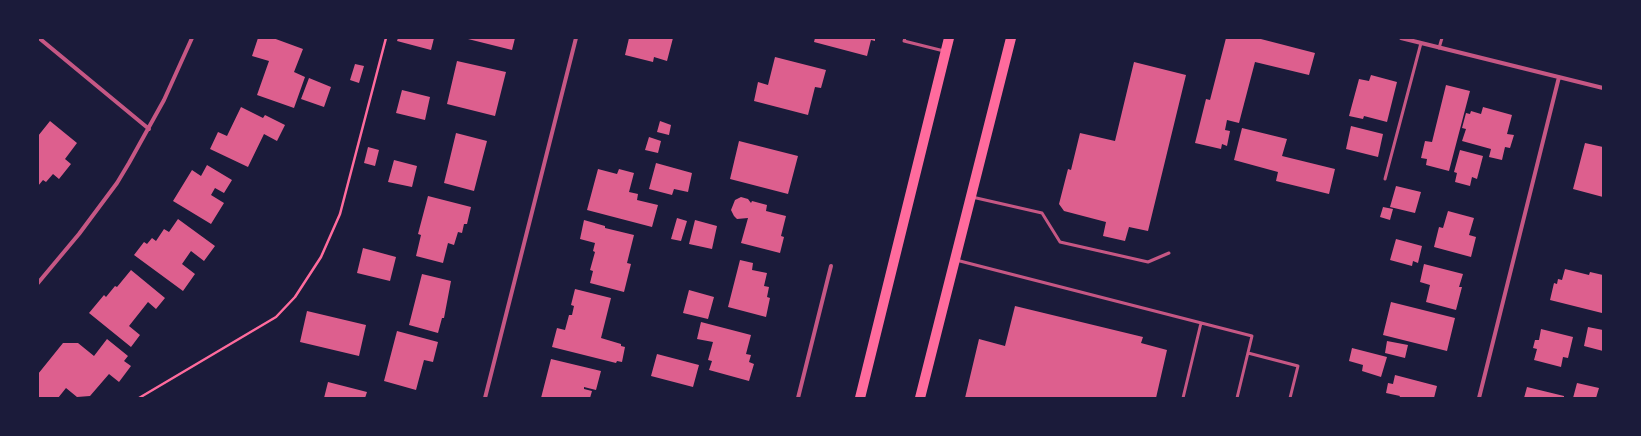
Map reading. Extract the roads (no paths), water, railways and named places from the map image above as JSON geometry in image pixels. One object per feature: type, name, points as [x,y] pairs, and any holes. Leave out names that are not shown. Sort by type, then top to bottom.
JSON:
[{"type":"main road","points":[[860,398],[949,38]]},
{"type":"main road","points":[[920,398],[1011,38]]},
{"type":"street","points":[[39,38],[149,129]]},
{"type":"street","points":[[38,283],[79,234],[125,170],[149,129],[192,38]]},
{"type":"street","points":[[485,398],[576,38]]},
{"type":"street","points":[[1401,38],[1603,88]]},
{"type":"street","points":[[1479,398],[1559,77]]},
{"type":"street","points":[[798,398],[832,266]]},
{"type":"lane","points":[[905,38],[904,41],[945,51]]},
{"type":"lane","points":[[1439,48],[1442,38]]},
{"type":"lane","points":[[1385,179],[1421,43]]},
{"type":"lane","points":[[970,196],[1042,213],[1060,242],[1148,262],[1169,253]]},
{"type":"lane","points":[[954,259],[1252,336],[1237,398]]},
{"type":"lane","points":[[1183,398],[1201,323]]},
{"type":"lane","points":[[1248,353],[1298,366],[1290,398]]}]
